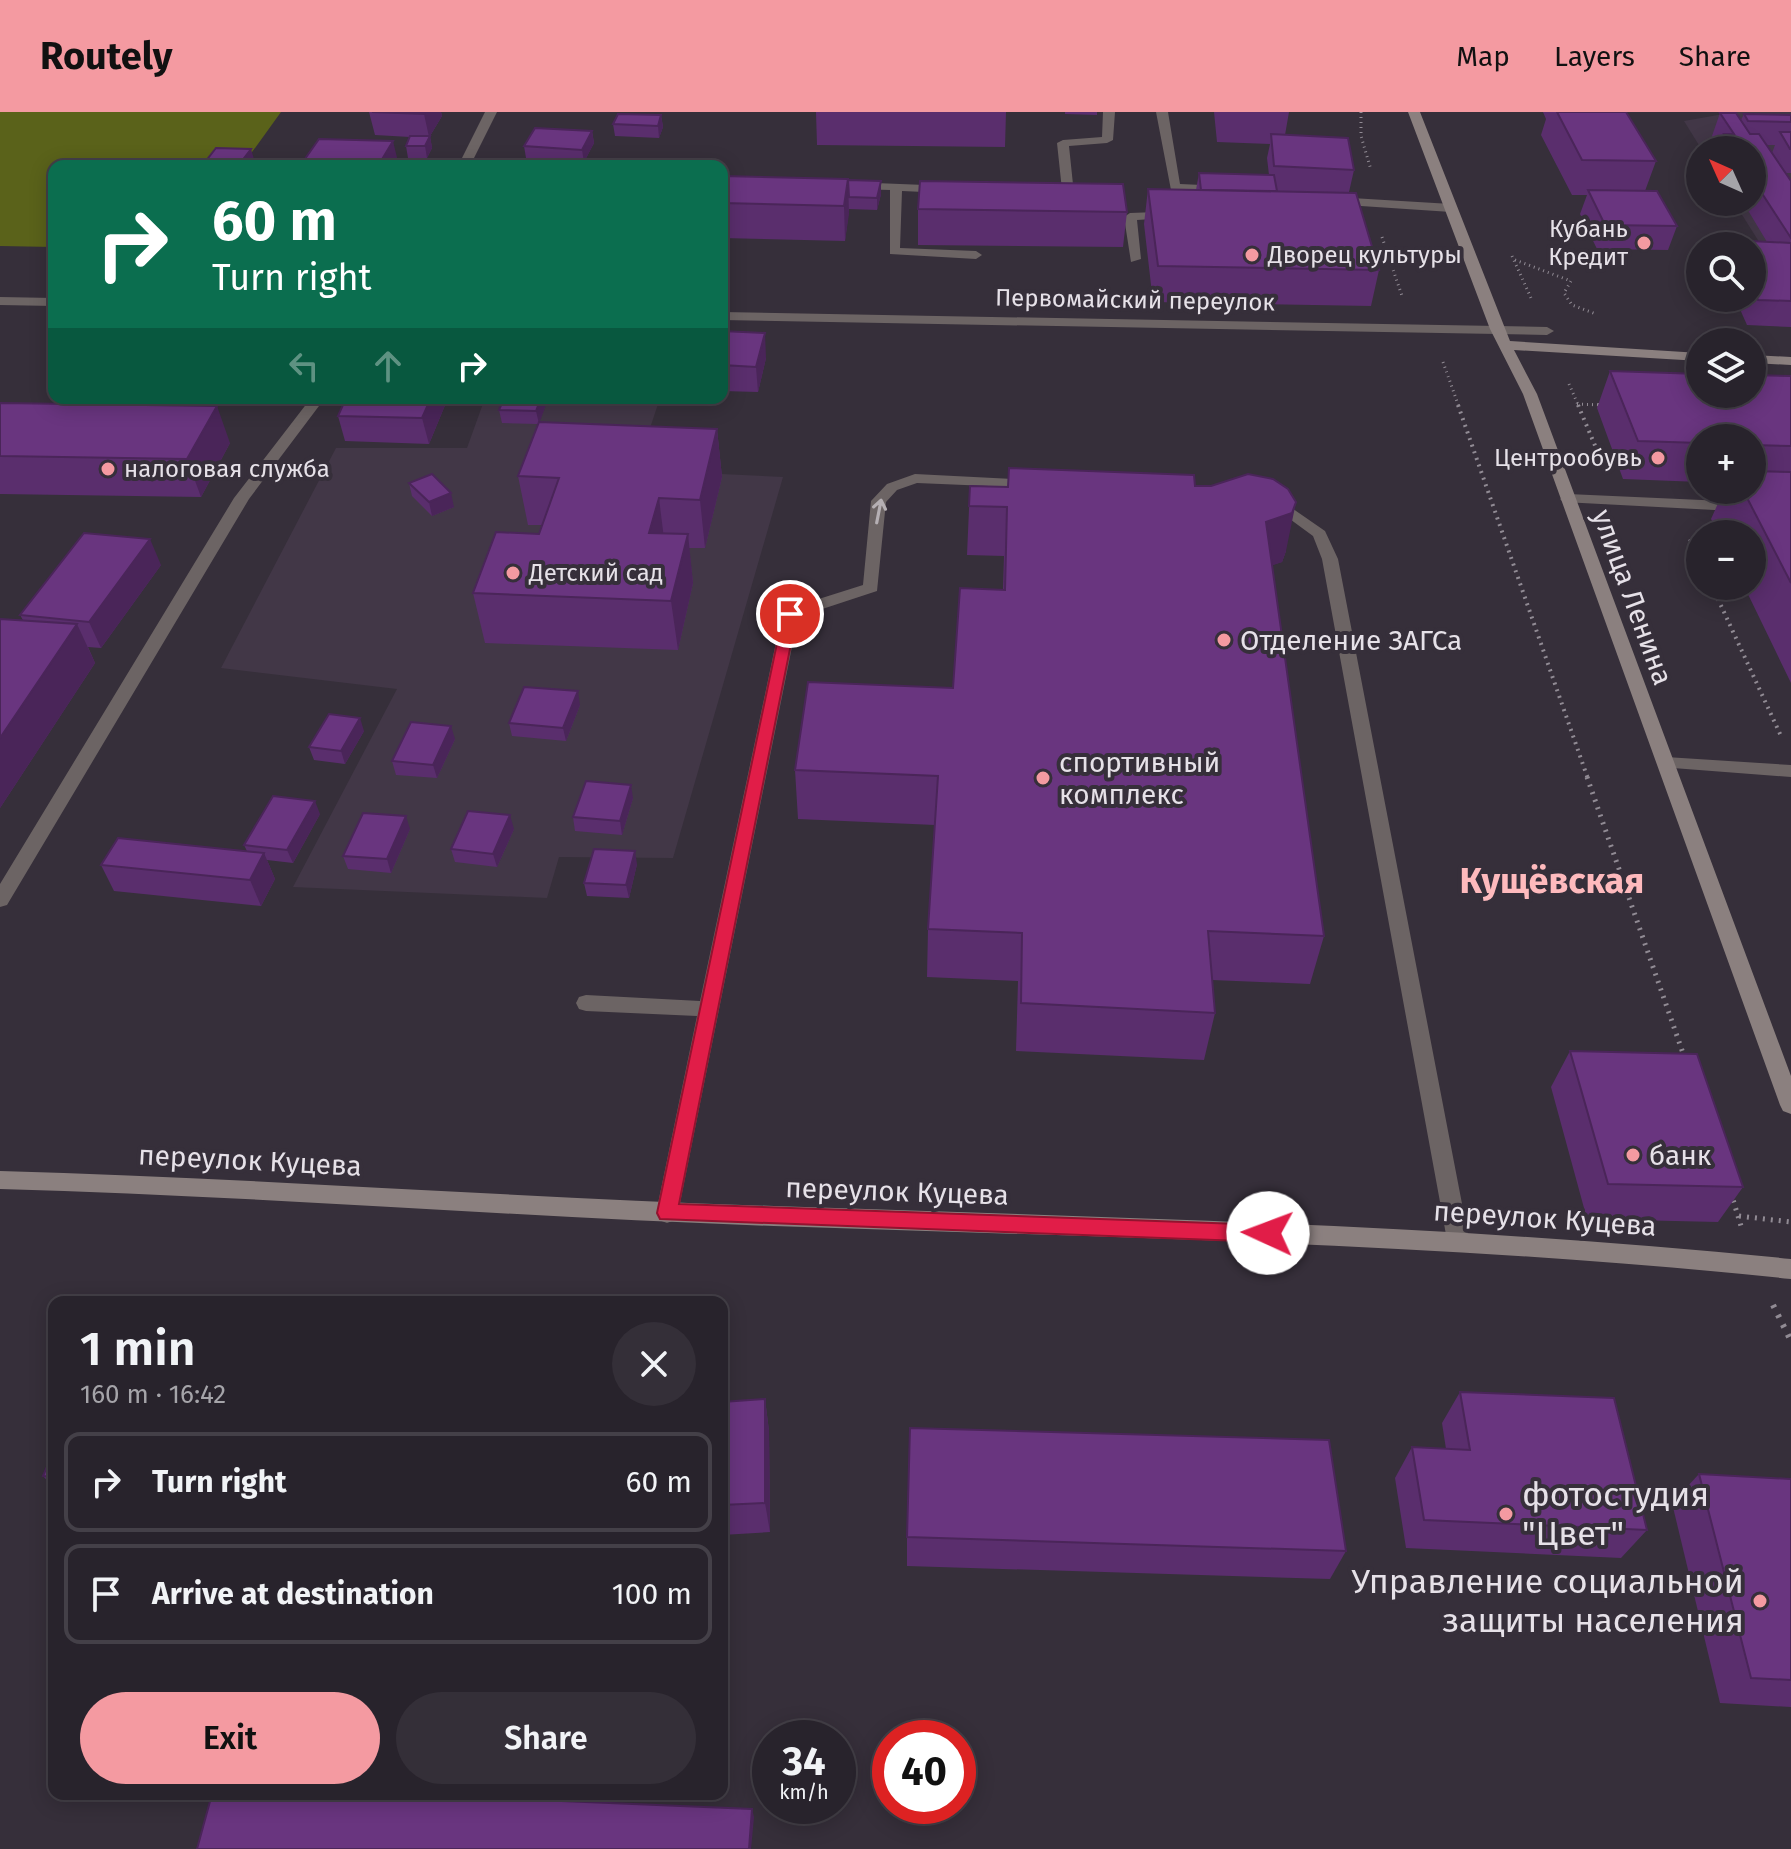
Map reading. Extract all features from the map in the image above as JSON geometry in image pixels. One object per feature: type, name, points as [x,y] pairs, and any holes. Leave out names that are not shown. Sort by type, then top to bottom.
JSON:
[{"type":"street","points":[[467,160],[491,112]]},
{"type":"street","points":[[1037,193],[1068,194],[1063,143],[1107,140],[1109,112]]},
{"type":"street","points":[[1162,112],[1175,187]]},
{"type":"street","name":"улица Ленина","points":[[1414,112],[1497,329],[1530,394],[1791,1105]]},
{"type":"street","points":[[833,185],[959,190]]},
{"type":"street","points":[[896,187],[894,251],[976,255]]},
{"type":"street","points":[[1135,259],[1130,217],[1163,215],[1161,192],[1175,187],[1243,191]]},
{"type":"street","points":[[1324,200],[1451,208]]},
{"type":"street","points":[[0,301],[48,302]]},
{"type":"street","name":"Первомайский переулок","points":[[728,316],[1547,331]]},
{"type":"street","points":[[1505,345],[1686,356]]},
{"type":"street","points":[[1766,360],[1791,361]]},
{"type":"street","points":[[3,896],[242,498],[313,404]]},
{"type":"street","points":[[667,1213],[790,614],[871,588],[879,501],[892,487],[915,478],[1045,484]]},
{"type":"street","points":[[1257,495],[1269,497],[1295,512],[1320,534],[1330,559],[1458,1240]]},
{"type":"street","points":[[1568,499],[1791,509]]},
{"type":"street","points":[[1666,763],[1791,771]]},
{"type":"street","points":[[586,1003],[708,1009]]},
{"type":"street","name":"переулок Куцева","points":[[0,1180],[109,1182],[667,1213],[1458,1240],[1791,1269]]},
{"type":"path","points":[[1514,260],[1571,281],[1564,293],[1572,305],[1607,316]]},
{"type":"path","points":[[1431,327],[1688,1065]]},
{"type":"path","points":[[1577,404],[1611,406]]},
{"type":"path","points":[[1718,600],[1784,744]]},
{"type":"path","points":[[1729,1186],[1751,1264]]},
{"type":"path","points":[[1739,1216],[1791,1222]]},
{"type":"shaded area","points":[[1735,112],[1791,112],[1791,266],[1773,264],[1766,253],[1766,232],[1753,232],[1743,216],[1766,216],[1766,136],[1693,136],[1684,121]]},
{"type":"shaded area","name":"Детский сад","points":[[483,404],[658,404],[636,470],[783,477],[673,858],[559,857],[547,898],[293,887],[397,689],[221,668],[336,448],[467,448]]},
{"type":"green space","points":[[0,112],[281,112],[246,160],[48,160],[48,247],[0,246]]},
{"type":"building","points":[[372,112],[425,112],[424,114]]},
{"type":"building","points":[[1557,112],[1626,112],[1656,161],[1582,160]]},
{"type":"building","points":[[1720,113],[1736,113],[1750,134],[1760,136],[1724,134],[1734,134]]},
{"type":"building","points":[[618,114],[661,115],[658,126],[613,124]]},
{"type":"building","points":[[1744,114],[1791,115],[1791,122],[1748,121]]},
{"type":"building","points":[[535,128],[592,131],[582,150],[524,146]]},
{"type":"building","points":[[1780,132],[1791,132],[1791,149],[1790,149]]},
{"type":"building","points":[[1271,134],[1348,138],[1354,170],[1274,166]]},
{"type":"building","points":[[410,136],[430,136],[425,146],[406,146]]},
{"type":"building","points":[[319,139],[393,141],[382,160],[304,160]]},
{"type":"building","points":[[1766,144],[1791,181],[1791,238],[1766,200]]},
{"type":"building","points":[[216,148],[251,149],[243,160],[207,160]]},
{"type":"building","points":[[1199,173],[1274,175],[1277,191],[1201,190]]},
{"type":"building","points":[[728,176],[848,179],[844,206],[728,203]]},
{"type":"building","points":[[848,180],[881,181],[877,198],[849,197]]},
{"type":"building","points":[[920,181],[1123,184],[1127,212],[918,209]]},
{"type":"building","points":[[1148,189],[1356,193],[1379,270],[1158,266]]},
{"type":"building","points":[[1588,190],[1657,191],[1677,226],[1605,225]]},
{"type":"building","points":[[1766,242],[1791,243],[1791,301],[1766,300]]},
{"type":"building","points":[[728,331],[765,333],[756,367],[728,365]]},
{"type":"building","points":[[1610,371],[1686,374],[1686,408],[1766,408],[1766,375],[1791,376],[1791,446],[1766,445],[1766,424],[1686,424],[1686,443],[1638,441]]},
{"type":"building","points":[[0,403],[217,406],[187,459],[0,456]]},
{"type":"building","points":[[343,404],[428,404],[422,418],[338,416]]},
{"type":"building","points":[[502,404],[539,404],[536,411],[499,410]]},
{"type":"building","points":[[539,422],[717,429],[700,500],[659,498],[649,533],[688,534],[671,601],[473,593],[496,532],[539,534],[559,478],[518,476]]},
{"type":"building","name":"спортивный комплекс","points":[[1009,468],[1194,475],[1195,486],[1211,486],[1248,474],[1273,479],[1288,489],[1296,502],[1292,513],[1266,522],[1324,936],[1208,931],[1215,1013],[1021,1003],[1022,933],[928,929],[938,776],[795,770],[808,682],[953,688],[960,588],[1005,590],[1007,507],[969,506],[970,486],[1008,487]]},
{"type":"building","points":[[1766,471],[1791,472],[1791,583],[1766,535],[1766,520],[1758,520],[1750,504],[1766,504]]},
{"type":"building","points":[[432,474],[451,493],[429,502],[409,483]]},
{"type":"building","points":[[84,533],[150,539],[89,622],[20,615]]},
{"type":"building","points":[[0,619],[77,624],[0,738]]},
{"type":"building","points":[[524,687],[578,691],[563,728],[509,723]]},
{"type":"building","points":[[329,714],[360,718],[341,751],[309,747]]},
{"type":"building","points":[[411,722],[451,726],[433,765],[392,761]]},
{"type":"building","points":[[586,781],[631,785],[620,821],[573,817]]},
{"type":"building","points":[[273,796],[315,801],[287,850],[244,845]]},
{"type":"building","points":[[468,811],[510,815],[493,854],[451,849]]},
{"type":"building","points":[[363,813],[406,816],[387,859],[343,856]]},
{"type":"building","points":[[118,838],[264,853],[250,880],[101,865]]},
{"type":"building","points":[[594,849],[635,851],[626,885],[584,883]]},
{"type":"building","points":[[1570,1051],[1697,1054],[1743,1187],[1608,1184]]},
{"type":"building","name":"фотостудия \"Цвет\"","points":[[1460,1392],[1614,1398],[1647,1530],[1424,1520],[1412,1447],[1470,1450]]},
{"type":"building","points":[[765,1399],[765,1503],[728,1505],[728,1402]]},
{"type":"building","points":[[910,1428],[1329,1440],[1346,1551],[907,1537]]},
{"type":"building","points":[[1699,1474],[1791,1479],[1791,1680],[1751,1678]]},
{"type":"building","points":[[210,1800],[537,1800],[752,1809],[749,1849],[197,1849]]},
{"type":"place","name":"Кубань Кредит","points":[[1644,243]]},
{"type":"place","name":"Дворец культуры","points":[[1252,255]]},
{"type":"place","name":"Центрообувь","points":[[1658,458]]},
{"type":"place","name":"налоговая служба","points":[[108,469]]},
{"type":"place","name":"Детский сад","points":[[513,573]]},
{"type":"place","name":"Отделение ЗАГСа","points":[[1224,640]]},
{"type":"place","name":"спортивный комплекс","points":[[1043,778]]},
{"type":"place","name":"банк","points":[[1633,1155]]},
{"type":"place","name":"фотостудия \"Цвет\"","points":[[1506,1514]]},
{"type":"place","name":"Управление социальной защиты населения","points":[[1760,1601]]},
{"type":"district","name":"Кущёвская","points":[[1552,880]]},
{"type":"route","points":[[790,614],[667,1213],[1268,1233]]}]
